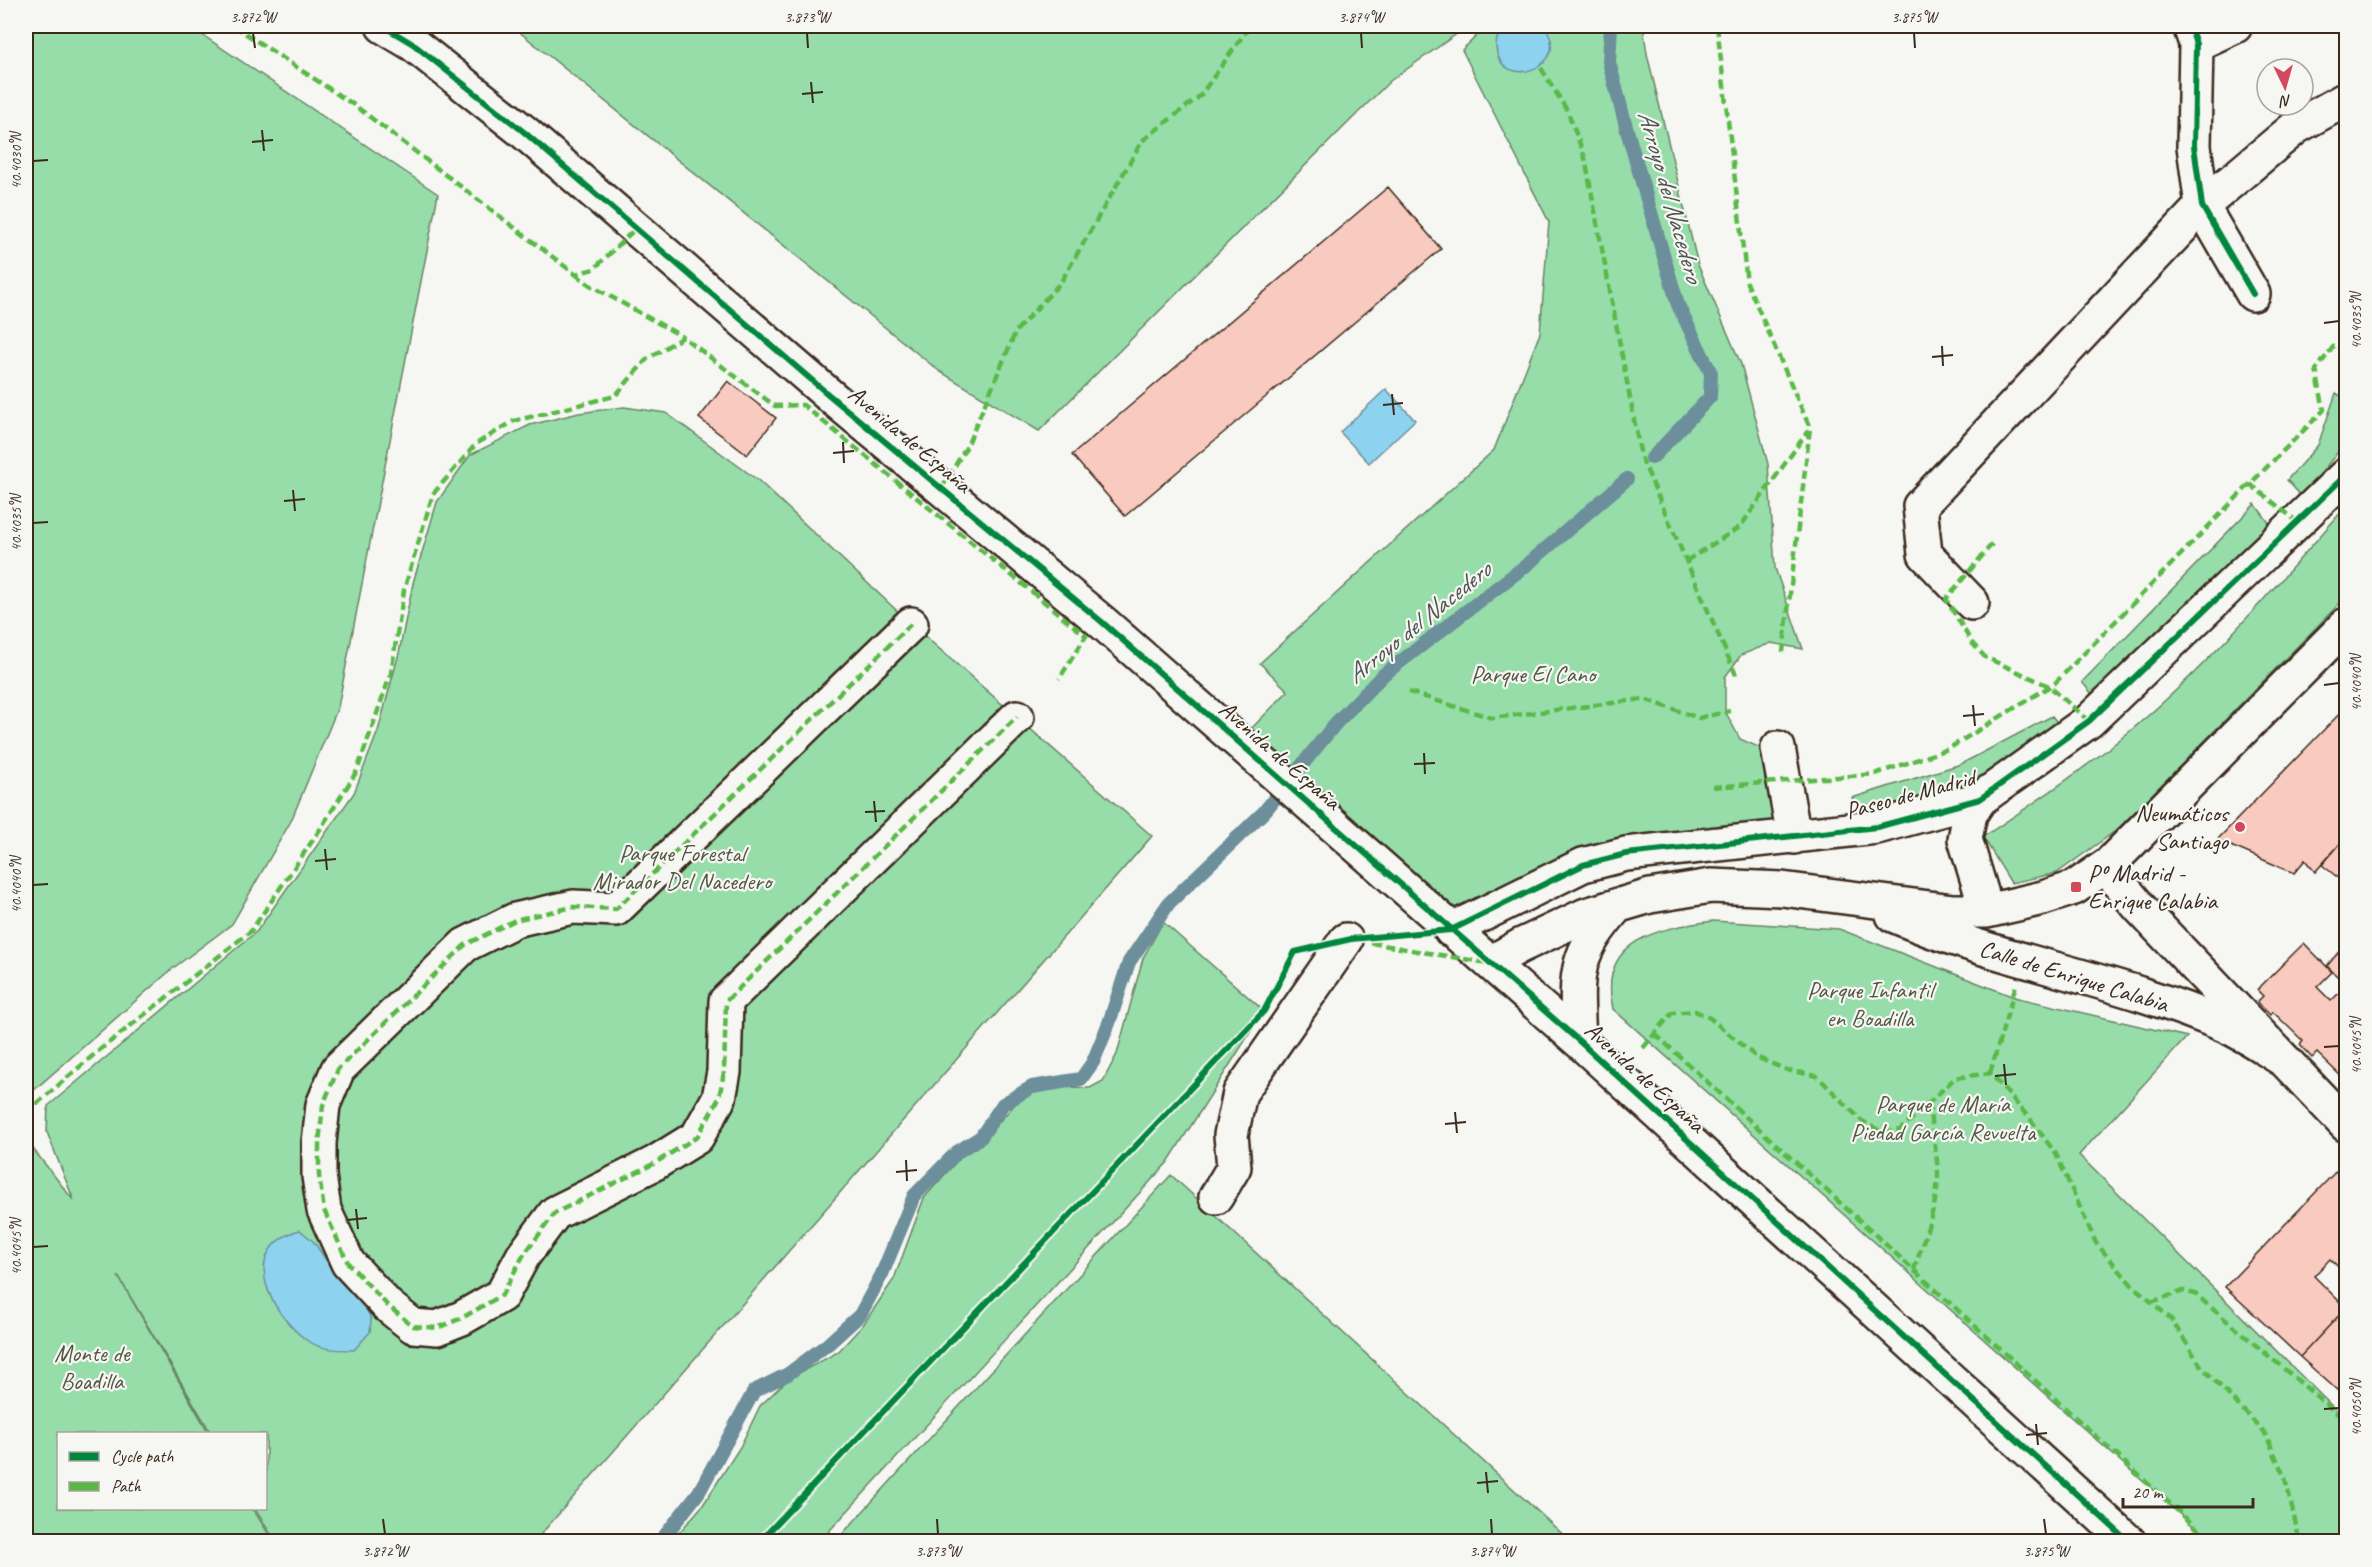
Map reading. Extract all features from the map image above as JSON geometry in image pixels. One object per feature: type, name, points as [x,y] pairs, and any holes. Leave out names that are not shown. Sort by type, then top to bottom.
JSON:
[{"type":"street","name":"Avenida de España","points":[[383,26],[403,35],[524,132],[820,387],[1101,622],[1579,1041],[2129,1542]]},
{"type":"street","points":[[2235,26],[2193,35],[2194,146],[2202,206],[2253,294]]},
{"type":"street","points":[[1972,603],[1925,554],[1920,506],[2202,206],[2296,127],[2346,99]]},
{"type":"street","name":"Paseo de Madrid","points":[[1451,930],[1583,866],[1616,857],[1877,827],[1980,799],[2089,721],[2346,475]]},
{"type":"street","points":[[911,624],[616,909],[573,907],[528,916],[515,920],[465,945],[338,1069],[323,1105],[319,1143],[319,1176],[324,1210],[348,1263],[388,1306],[414,1326],[437,1328],[462,1318],[502,1295],[523,1256],[555,1213],[655,1163],[697,1137],[719,1098],[724,1072],[726,1001],[1017,717]]},
{"type":"street","points":[[1490,963],[1586,915],[1650,896],[1711,886],[1782,889],[1953,911],[1987,911],[2074,888],[2109,864],[2346,625]]},
{"type":"street","points":[[1778,748],[1794,837]]},
{"type":"street","points":[[1980,799],[1970,814],[1965,839],[1987,911]]},
{"type":"street","name":"Calle de Enrique Calabia","points":[[2109,864],[2118,882],[2140,908],[2284,1060],[2343,1114]]},
{"type":"street","name":"Calle de Enrique Calabia","points":[[1860,900],[1941,936],[2083,978],[2136,991],[2226,1026],[2284,1060]]},
{"type":"street","name":"Avenida de España","points":[[1579,1041],[1576,988],[1582,956],[1594,933],[1618,905]]},
{"type":"street","points":[[1216,1197],[1234,1167],[1231,1135],[1240,1093],[1346,940]]},
{"type":"green space","points":[[26,26],[189,26],[438,194],[338,707],[291,821],[232,924],[172,969],[26,1097]]},
{"type":"green space","points":[[512,26],[1468,26],[1390,81],[1039,431],[939,371]]},
{"type":"green space","name":"Parque El Cano","points":[[1487,26],[1643,26],[1647,54],[1698,265],[1741,364],[1768,464],[1775,568],[1803,649],[1771,643],[1741,655],[1725,677],[1725,711],[1740,739],[1774,754],[1787,830],[1620,845],[1452,919],[1244,736],[1288,691],[1260,663],[1494,450],[1540,333],[1549,222],[1462,50]]},
{"type":"green space","points":[[2336,393],[2346,399],[2345,443],[2302,497],[2287,480],[2318,445]]},
{"type":"green space","name":"Parque Forestal Mirador Del Nacedero","points":[[624,407],[666,413],[759,481],[911,624],[1152,836],[535,1541],[275,1541],[256,1510],[267,1510],[267,1432],[210,1432],[118,1276],[208,1432],[57,1432],[57,1510],[254,1510],[273,1541],[26,1541],[26,1140],[74,1201],[47,1132],[48,1106],[257,931],[354,793],[378,731],[399,653],[413,583],[437,502],[470,455],[530,425],[579,413]]},
{"type":"green space","points":[[2255,504],[2273,528],[2097,700],[2082,682]]},
{"type":"green space","points":[[2343,510],[2346,513],[2346,597],[2118,829],[2057,873],[2011,883],[1983,837],[2090,763],[2154,711],[2238,628]]},
{"type":"green space","points":[[2052,716],[2064,731],[1982,781],[1949,794],[1865,816],[1852,798],[1961,764]]},
{"type":"green space","name":"Parque de María Piedad García Revuelta","points":[[1713,921],[1839,929],[2014,997],[2187,1037],[2079,1155],[2346,1420],[2346,1541],[2210,1541],[1613,1009],[1610,985],[1614,967],[1623,952],[1637,941],[1653,933]]},
{"type":"green space","points":[[1163,922],[1264,1011],[1168,1162],[820,1541],[672,1541],[703,1505],[740,1447],[760,1406],[788,1379],[838,1352],[863,1325],[894,1279],[924,1198],[956,1162],[988,1134],[1016,1103],[1044,1086],[1090,1088],[1103,1081],[1117,1054],[1143,958]]},
{"type":"green space","points":[[1171,1175],[1570,1541],[835,1542]]},
{"type":"water","points":[[1505,26],[1544,26],[1551,40],[1550,53],[1543,63],[1521,72],[1510,69],[1500,61],[1496,44]]},
{"type":"water","points":[[1386,389],[1415,420],[1369,463],[1340,432]]},
{"type":"water","points":[[300,1230],[314,1242],[332,1269],[365,1306],[371,1319],[370,1332],[354,1350],[324,1348],[308,1341],[282,1315],[272,1299],[266,1282],[264,1266],[269,1252],[280,1239]]},
{"type":"building","points":[[1388,187],[1441,249],[1125,516],[1072,455]]},
{"type":"building","points":[[728,381],[776,418],[747,455],[699,418]]},
{"type":"building","points":[[2346,707],[2346,837],[2315,872],[2305,860],[2294,873],[2217,840]]},
{"type":"building","points":[[2346,837],[2346,884],[2322,865]]},
{"type":"building","points":[[2304,943],[2332,972],[2317,987],[2331,1001],[2346,986],[2345,1080],[2317,1053],[2312,1058],[2300,1045],[2303,1041],[2273,1012],[2270,1015],[2257,1002],[2263,996],[2257,990]]},
{"type":"building","points":[[2346,943],[2346,985],[2327,966]]},
{"type":"building","points":[[2340,1167],[2346,1174],[2346,1274],[2330,1259],[2314,1276],[2346,1308],[2300,1357],[2225,1287]]},
{"type":"building","points":[[2346,1308],[2346,1398],[2300,1357]]},
{"type":"waterway","name":"Arroyo del Nacedero","points":[[1611,26],[1609,62],[1628,134],[1678,305],[1711,373],[1710,397],[1652,458]]},
{"type":"waterway","name":"Arroyo del Nacedero","points":[[660,1542],[699,1492],[754,1391],[788,1374],[828,1344],[860,1315],[882,1274],[914,1196],[957,1152],[981,1137],[1003,1104],[1032,1087],[1081,1079],[1093,1062],[1109,1023],[1129,962],[1169,903],[1264,812],[1336,723],[1383,675],[1528,564],[1627,479]]},
{"type":"marked path","points":[[234,26],[357,107],[575,274],[594,269],[635,229]]},
{"type":"marked path","points":[[941,489],[967,446],[1016,331],[1061,282],[1142,141],[1200,96],[1250,26]]},
{"type":"marked path","points":[[1717,26],[1747,283],[1810,428],[1783,652]]},
{"type":"marked path","points":[[1541,68],[1568,112],[1585,158],[1641,457],[1736,675]]},
{"type":"marked path","points":[[575,274],[590,285],[683,337]]},
{"type":"marked path","points":[[26,1113],[97,1052],[251,931],[319,831],[357,771],[391,673],[404,590],[433,494],[476,444],[514,421],[615,396],[647,359],[683,337],[775,406],[803,405],[1086,636],[1059,679]]},
{"type":"marked path","points":[[2299,523],[2250,484],[2324,410],[2316,370],[2333,347],[2346,340]]},
{"type":"marked path","points":[[1686,561],[1740,527],[1808,431]]},
{"type":"marked path","points":[[1713,787],[1875,774],[1948,749],[2055,683],[2250,484]]},
{"type":"marked path","points":[[1992,544],[1946,599],[1972,643],[1985,657],[2049,686],[2089,721]]},
{"type":"marked path","points":[[911,624],[616,909],[573,907],[515,920],[465,945],[338,1069],[323,1105],[319,1143],[319,1176],[324,1210],[348,1263],[388,1306],[413,1326],[437,1328],[462,1318],[502,1295],[523,1256],[555,1213],[655,1163],[697,1137],[719,1098],[724,1072],[726,1001],[1017,717]]},
{"type":"marked path","points":[[1409,692],[1492,718],[1644,699],[1699,718],[1730,711]]},
{"type":"marked path","points":[[1371,943],[1487,963]]},
{"type":"marked path","points":[[1990,1073],[2016,985]]},
{"type":"marked path","points":[[1643,1048],[1672,1013],[1695,1011],[1710,1018],[1756,1057],[1787,1070],[1817,1076],[1862,1121],[1882,1132],[1900,1130],[1955,1078],[1990,1073],[2031,1120],[2056,1154],[2096,1243],[2132,1285],[2171,1319],[2201,1366],[2265,1433],[2285,1478],[2300,1542]]},
{"type":"marked path","points":[[1655,1034],[2212,1542]]},
{"type":"marked path","points":[[1914,1270],[1936,1198],[1938,1174],[1930,1099]]},
{"type":"marked path","points":[[2151,1302],[2184,1291],[2195,1294],[2346,1421]]},
{"type":"cycle path","points":[[383,26],[413,44],[524,132],[829,395],[1102,622],[1579,1041],[2129,1542]]},
{"type":"cycle path","points":[[2190,26],[2196,44],[2194,146],[2202,206],[2253,294]]},
{"type":"cycle path","points":[[759,1542],[1264,1011],[1295,952],[1351,939],[1451,930],[1583,865],[1626,854],[1877,827],[1980,799],[2089,721],[2346,475]]},
{"type":"place","name":"Neumáticos Santiago","points":[[2240,827]]},
{"type":"place","name":"Pº Madrid - Enrique Calabia","points":[[2076,887]]},
{"type":"park label","name":"Parque Infantil en Boadilla","points":[[1870,1004]]},
{"type":"park label","name":"Monte de Boadilla","points":[[92,1367]]}]
